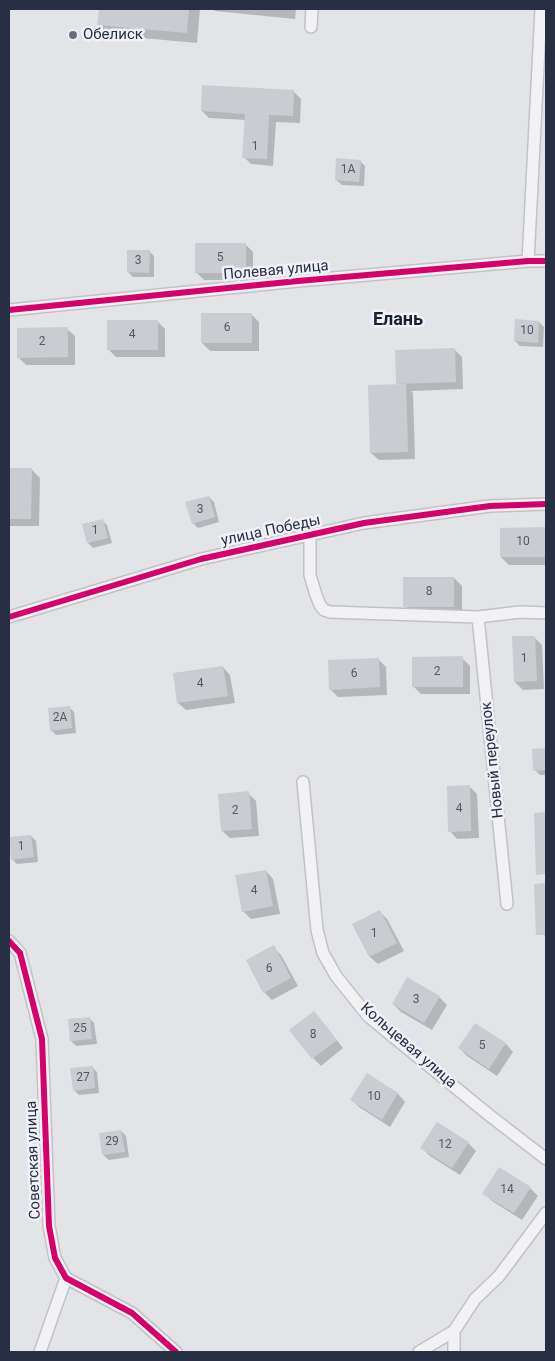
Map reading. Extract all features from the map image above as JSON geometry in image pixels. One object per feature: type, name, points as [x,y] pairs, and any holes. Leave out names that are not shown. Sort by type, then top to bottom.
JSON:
[{"type":"street","points":[[311,27],[312,9]]},
{"type":"street","points":[[528,261],[541,9]]},
{"type":"street","name":"Полевая улица","points":[[9,310],[298,281],[546,261]]},
{"type":"street","name":"улица Победы","points":[[9,617],[201,559],[364,523],[490,506],[546,504]]},
{"type":"street","points":[[310,535],[310,575],[320,605],[324,610],[330,612],[478,617],[520,612],[546,613]]},
{"type":"street","name":"Новый переулок","points":[[478,617],[507,904]]},
{"type":"street","name":"Кольцевая улица","points":[[303,782],[317,930],[324,953],[336,976],[368,1016],[546,1159]]},
{"type":"street","name":"Советская улица","points":[[9,941],[20,953],[42,1040],[49,1226],[55,1258],[66,1278]]},
{"type":"street","points":[[420,1352],[454,1331],[475,1299],[499,1276],[546,1213]]},
{"type":"street","points":[[40,1352],[66,1278],[132,1312],[176,1352]]},
{"type":"street","points":[[454,1331],[454,1352]]},
{"type":"building","points":[[99,9],[189,9],[187,33],[97,25]]},
{"type":"building","points":[[202,85],[294,90],[293,116],[269,115],[267,159],[242,158],[245,114],[201,111]]},
{"type":"building","points":[[336,158],[361,160],[359,182],[335,180]]},
{"type":"building","points":[[195,243],[246,243],[246,273],[195,273]]},
{"type":"building","points":[[127,250],[150,250],[149,273],[127,272]]},
{"type":"building","points":[[201,313],[252,313],[252,343],[201,343]]},
{"type":"building","points":[[515,319],[539,321],[538,343],[514,341]]},
{"type":"building","points":[[107,320],[158,320],[158,350],[107,350]]},
{"type":"building","points":[[68,327],[68,357],[17,358],[17,328]]},
{"type":"building","points":[[455,348],[456,382],[396,384],[395,350]]},
{"type":"building","points":[[406,384],[408,452],[370,453],[368,385]]},
{"type":"building","points":[[9,468],[32,468],[31,519],[9,519]]},
{"type":"building","points":[[209,496],[215,517],[192,524],[185,502]]},
{"type":"building","points":[[103,519],[108,538],[87,543],[82,524]]},
{"type":"building","points":[[546,527],[546,557],[500,557],[500,528]]},
{"type":"building","points":[[403,577],[454,577],[454,607],[403,607]]},
{"type":"building","points":[[512,636],[535,636],[537,681],[514,682]]},
{"type":"building","points":[[463,656],[463,687],[412,687],[412,657]]},
{"type":"building","points":[[379,658],[380,687],[329,690],[328,660]]},
{"type":"building","points":[[223,666],[228,696],[177,703],[173,673]]},
{"type":"building","points":[[70,706],[72,728],[50,731],[48,708]]},
{"type":"building","points":[[546,748],[546,770],[533,771],[532,749]]},
{"type":"building","points":[[470,785],[471,831],[448,832],[447,786]]},
{"type":"building","points":[[249,791],[252,829],[221,831],[218,794]]},
{"type":"building","points":[[546,812],[546,874],[536,875],[534,813]]},
{"type":"building","points":[[31,835],[34,857],[11,860],[9,837]]},
{"type":"building","points":[[266,870],[273,906],[242,912],[235,875]]},
{"type":"building","points":[[546,883],[546,935],[536,935],[534,884]]},
{"type":"building","points":[[380,910],[397,943],[369,957],[352,924]]},
{"type":"building","points":[[274,945],[291,978],[263,993],[246,960]]},
{"type":"building","points":[[407,977],[440,996],[424,1023],[392,1004]]},
{"type":"building","points":[[314,1011],[337,1040],[312,1059],[289,1030]]},
{"type":"building","points":[[90,1017],[92,1039],[70,1041],[68,1019]]},
{"type":"building","points":[[475,1023],[506,1043],[489,1069],[458,1048]]},
{"type":"building","points":[[93,1066],[95,1088],[73,1091],[70,1068]]},
{"type":"building","points":[[367,1073],[398,1093],[382,1120],[350,1100]]},
{"type":"building","points":[[437,1122],[469,1142],[452,1168],[420,1148]]},
{"type":"building","points":[[121,1130],[125,1152],[102,1155],[99,1133]]},
{"type":"building","points":[[499,1167],[531,1187],[514,1213],[482,1194]]},
{"type":"cycle path","points":[[9,310],[298,281],[546,261]]},
{"type":"cycle path","points":[[9,617],[201,559],[364,523],[490,506],[546,504]]},
{"type":"cycle path","points":[[9,941],[20,953],[42,1039],[49,1226],[55,1258],[66,1278],[132,1313],[176,1352]]},
{"type":"place","name":"Обелиск","points":[[73,35]]},
{"type":"district","name":"Елань","points":[[398,320]]}]
